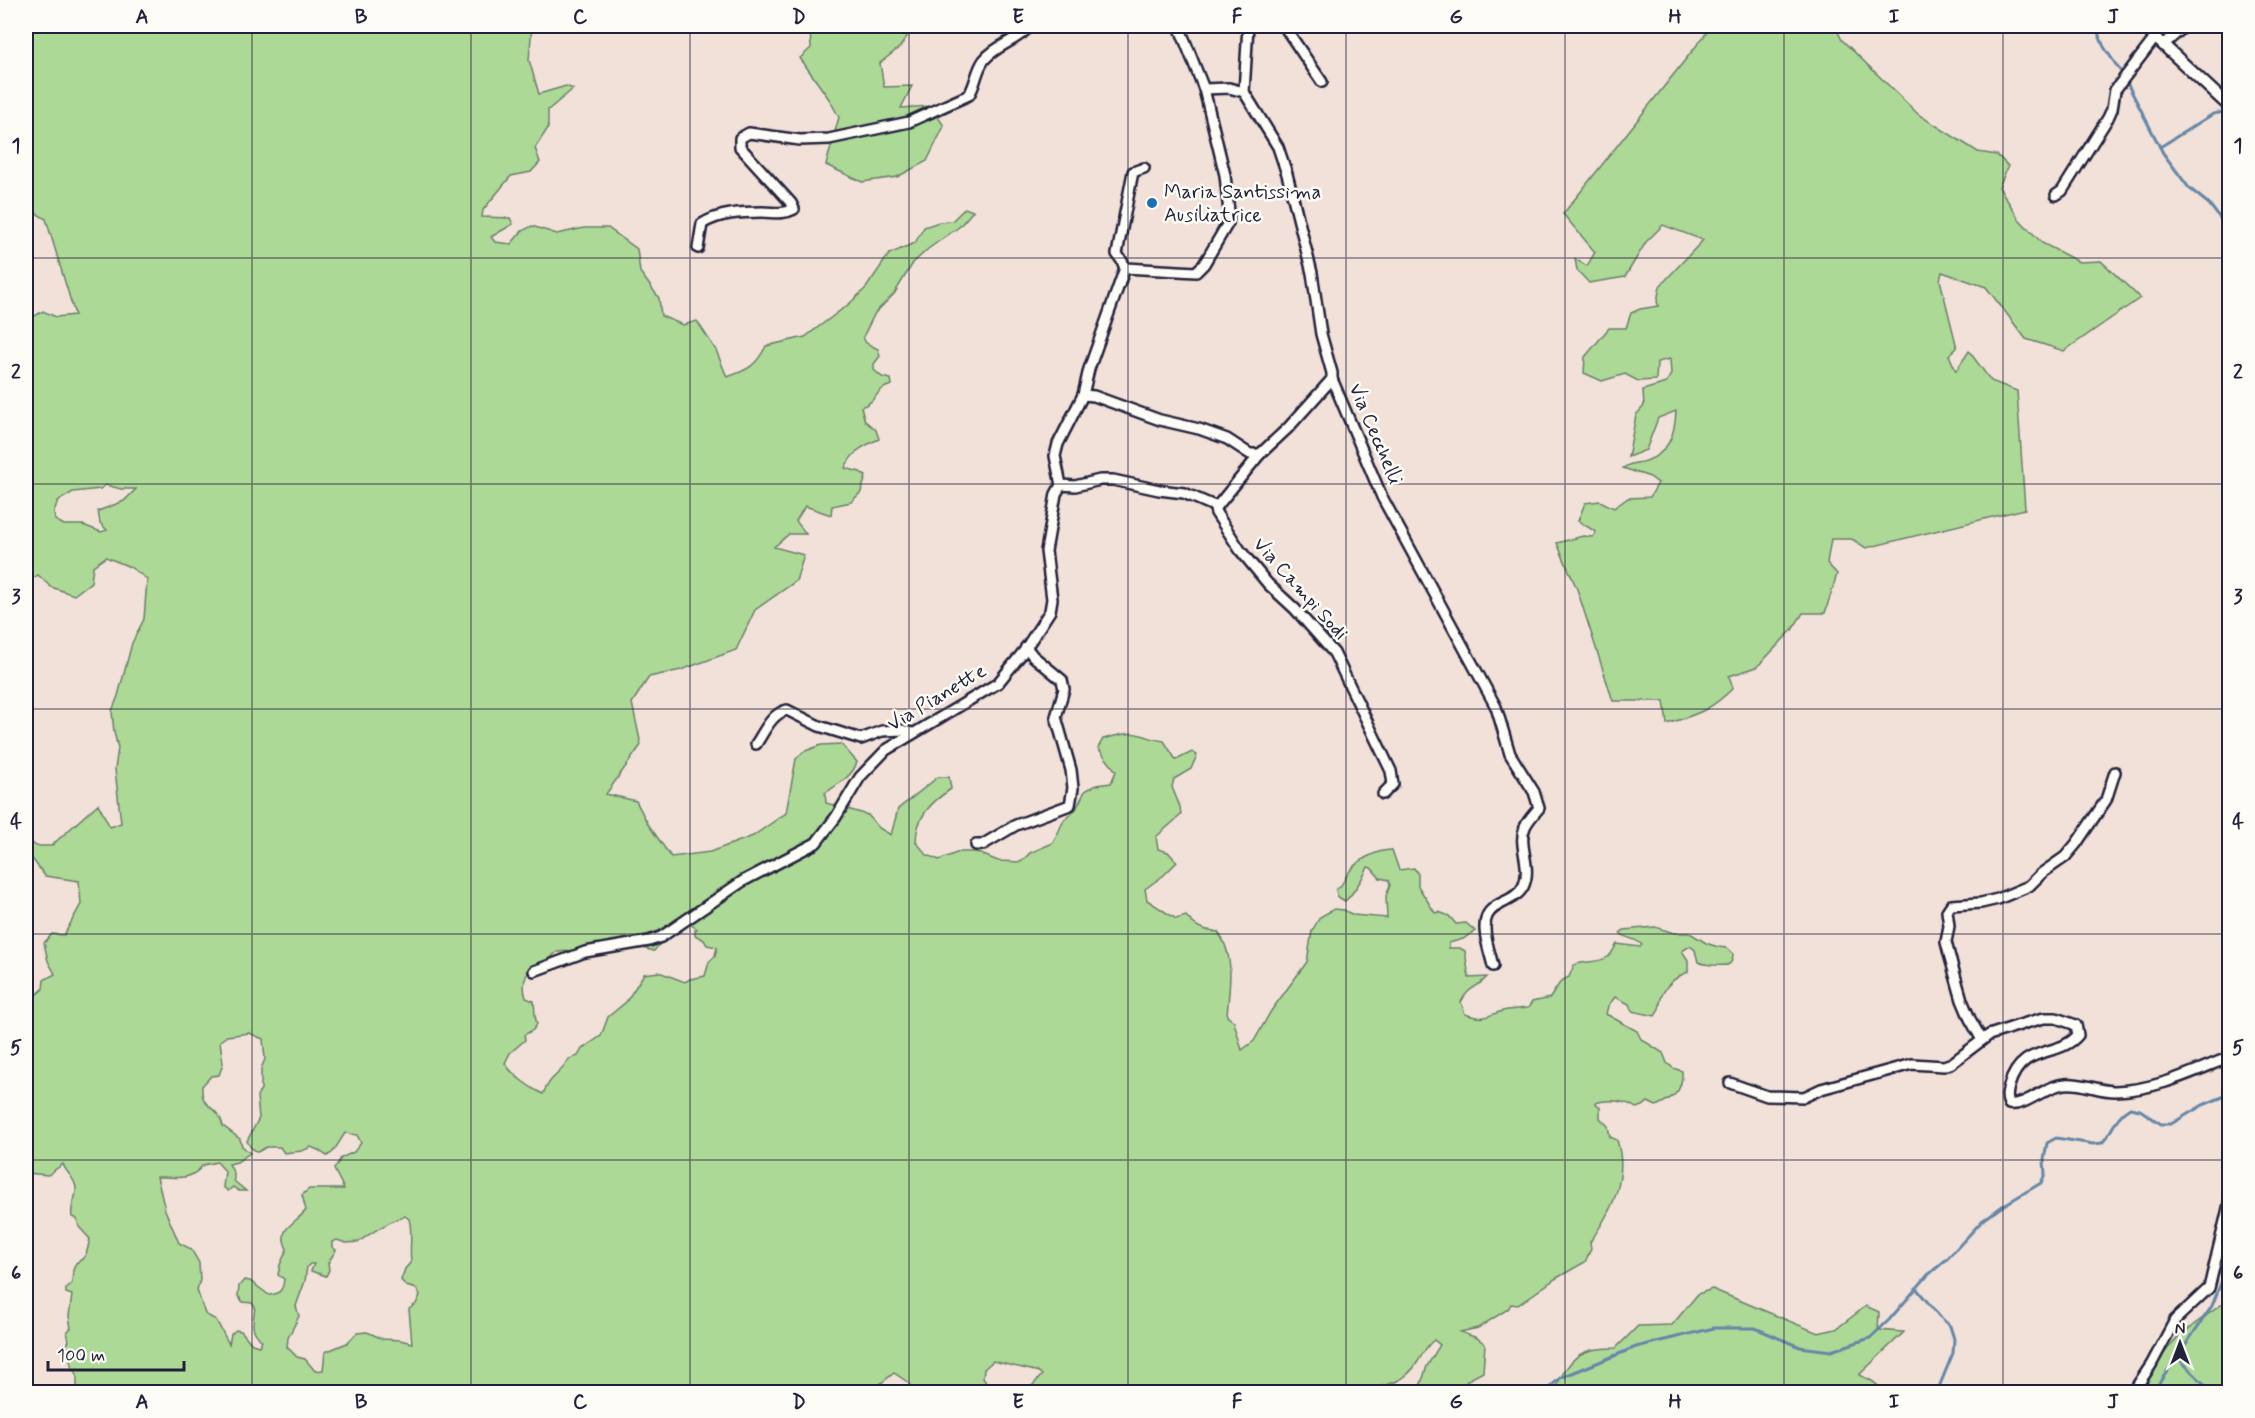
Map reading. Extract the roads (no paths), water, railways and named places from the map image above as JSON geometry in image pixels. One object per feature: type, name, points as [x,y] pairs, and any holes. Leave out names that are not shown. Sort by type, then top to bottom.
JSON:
[{"type":"main road","points":[[2142,26],[2226,104]]},
{"type":"street","points":[[698,248],[702,224],[711,219],[736,213],[786,213],[794,209],[792,203],[740,147],[740,138],[749,133],[800,140],[829,140],[909,122],[969,95],[974,87],[976,74],[984,60],[1030,26]]},
{"type":"street","points":[[1125,268],[1196,272],[1204,264],[1228,223],[1225,175],[1204,89],[1179,26]]},
{"type":"street","points":[[1204,89],[1229,88],[1244,92],[1248,26]]},
{"type":"street","points":[[1284,26],[1322,82]]},
{"type":"street","points":[[2056,195],[2062,191],[2108,118],[2115,90],[2158,41],[2185,26]]},
{"type":"street","name":"Via Cecchelli","points":[[1244,92],[1278,147],[1287,174],[1312,273],[1321,334],[1332,379],[1382,498],[1496,707],[1510,754],[1534,792],[1539,808],[1525,826],[1522,836],[1527,870],[1524,886],[1517,895],[1491,910],[1486,917],[1485,931],[1493,966]]},
{"type":"street","points":[[1143,168],[1133,172],[1126,200],[1117,254],[1125,268],[1089,369],[1083,394],[1058,444],[1055,456],[1061,485],[1075,486],[1100,480],[1113,480],[1184,493],[1214,506],[1225,497],[1260,454],[1288,428],[1332,379]]},
{"type":"street","points":[[1083,394],[1160,420],[1199,429],[1227,439],[1250,454],[1260,454]]},
{"type":"street","name":"Via Pianette","points":[[534,971],[593,950],[650,941],[661,937],[743,881],[816,843],[868,768],[886,750],[998,683],[1050,611],[1052,599],[1046,551],[1056,494],[1061,485]]},
{"type":"street","name":"Via Campi Sodi","points":[[1214,506],[1216,513],[1240,550],[1268,584],[1295,609],[1334,653],[1391,771],[1393,784],[1383,794]]},
{"type":"street","points":[[976,845],[982,845],[1016,825],[1070,805],[1073,788],[1071,770],[1056,717],[1064,689],[1062,680],[1033,656],[1026,647]]},
{"type":"street","points":[[756,744],[775,716],[787,710],[819,726],[861,739],[882,731],[902,730],[912,733]]},
{"type":"street","points":[[1982,1040],[1962,1000],[1949,954],[1946,942],[1949,926],[1947,911],[1951,905],[1981,903],[1998,899],[2029,886],[2042,873],[2065,857],[2106,800],[2115,772]]},
{"type":"street","points":[[1730,1083],[1767,1096],[1804,1097],[1821,1089],[1912,1064],[1944,1066],[1952,1064],[1989,1035],[2044,1018],[2067,1021],[2076,1025],[2079,1030],[2077,1037],[2069,1043],[2033,1054],[2017,1069],[2009,1083],[2007,1095],[2007,1101],[2013,1105],[2063,1084],[2112,1091],[2160,1085],[2229,1057]]},
{"type":"street","points":[[2133,1392],[2151,1365],[2175,1320],[2209,1288],[2229,1200]]},
{"type":"waterway","points":[[2095,26],[2104,47],[2123,75]]},
{"type":"waterway","points":[[2126,81],[2163,153],[2189,188],[2209,204],[2230,231]]},
{"type":"waterway","points":[[2160,147],[2213,114],[2230,111]]},
{"type":"waterway","points":[[1548,1392],[1560,1378],[1636,1347],[1714,1328],[1755,1328],[1800,1347],[1831,1351],[1870,1338],[1982,1221],[2041,1183],[2045,1174],[2044,1160],[2047,1143],[2056,1138],[2093,1144],[2102,1143],[2117,1120],[2130,1108],[2140,1110],[2161,1124],[2171,1124],[2203,1105],[2230,1094]]},
{"type":"waterway","points":[[2153,1392],[2212,1306],[2230,1260]]},
{"type":"waterway","points":[[1916,1288],[1950,1326],[1954,1339],[1953,1353],[1937,1392]]},
{"type":"waterway","points":[[2177,1357],[2210,1392]]},
{"type":"place","name":"Maria Santissima Ausiliatrice","points":[[1152,203]]}]
